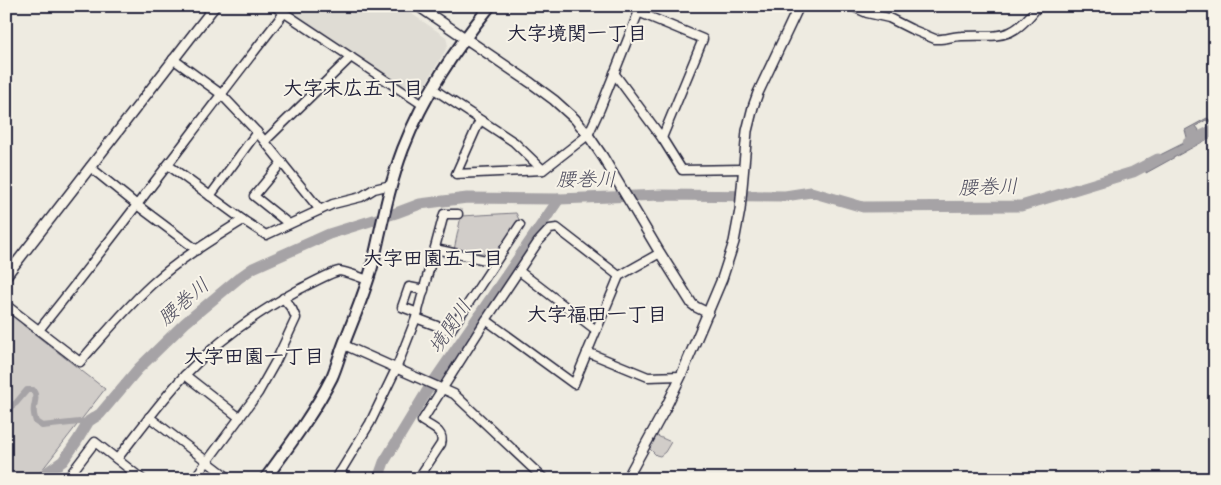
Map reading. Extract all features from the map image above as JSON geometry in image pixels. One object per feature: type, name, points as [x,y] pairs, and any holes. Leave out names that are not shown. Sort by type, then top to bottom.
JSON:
[{"type":"main road","points":[[265,479],[292,441],[332,377],[368,280],[387,199],[403,148],[423,105],[455,51],[490,6]]},
{"type":"street","points":[[6,276],[215,6]]},
{"type":"street","points":[[274,6],[423,105]]},
{"type":"street","points":[[418,6],[531,83],[575,119],[588,135],[618,181],[692,304],[708,313]]},
{"type":"street","points":[[624,479],[629,475],[665,409],[722,279],[734,242],[740,210],[747,131],[753,107],[799,6]]},
{"type":"street","points":[[850,6],[889,18],[939,40],[960,36],[1003,35],[1015,31],[1029,18],[1038,6]]},
{"type":"street","points":[[480,120],[456,174],[543,170],[588,135],[639,9],[703,39],[662,138]]},
{"type":"street","points":[[40,330],[284,13]]},
{"type":"street","points":[[265,141],[351,57]]},
{"type":"street","points":[[173,60],[221,94],[265,141],[320,210]]},
{"type":"street","points":[[614,73],[662,138],[682,170],[743,169]]},
{"type":"street","points":[[432,88],[514,142],[543,170]]},
{"type":"street","points":[[210,196],[257,132]]},
{"type":"street","points":[[282,162],[254,196],[289,224]]},
{"type":"street","points":[[168,165],[242,220],[266,235],[333,204],[391,185]]},
{"type":"street","points":[[90,168],[137,206],[197,250]]},
{"type":"street","points":[[348,479],[338,476],[370,423],[396,369],[417,316],[444,214],[458,214]]},
{"type":"street","points":[[6,305],[80,362],[122,313],[152,284],[197,250],[242,220]]},
{"type":"street","points":[[424,290],[409,287],[402,307],[450,332],[520,226]]},
{"type":"street","points":[[418,479],[423,475],[442,439],[442,435],[438,431],[422,421],[486,320],[545,234],[550,229],[557,228],[618,276]]},
{"type":"street","points":[[435,249],[495,262]]},
{"type":"street","points":[[486,320],[574,384],[618,276],[660,253]]},
{"type":"street","points":[[117,459],[149,417],[185,375],[240,327],[283,298],[339,271],[368,280]]},
{"type":"street","points":[[519,271],[596,330]]},
{"type":"street","points":[[194,479],[258,393],[276,361],[296,318],[292,309],[283,298]]},
{"type":"street","points":[[344,345],[454,394],[544,479]]},
{"type":"street","points":[[587,352],[648,377],[681,376]]},
{"type":"street","points":[[185,375],[240,418]]},
{"type":"street","points":[[149,417],[230,479]]},
{"type":"street","points":[[67,479],[95,442],[117,459],[133,476],[142,479]]},
{"type":"shaded area","points":[[282,6],[400,6],[446,37],[448,46],[419,95],[417,95]]},
{"type":"shaded area","points":[[1207,118],[1215,126],[1206,120],[1196,126],[1199,130],[1197,136],[1202,138],[1214,132],[1215,128],[1215,135],[1146,173],[1146,159],[1154,158],[1188,141],[1185,130]]},
{"type":"shaded area","points":[[516,213],[520,222],[494,258],[454,250],[461,216]]},
{"type":"shaded area","points":[[6,312],[9,314],[11,312],[24,323],[23,325],[105,389],[35,479],[6,479]]},
{"type":"shaded area","points":[[655,435],[671,442],[660,456],[656,455],[648,447]]},
{"type":"waterway","name":"腰巻川","points":[[1188,143],[1215,129]]},
{"type":"waterway","name":"腰巻川","points":[[42,479],[46,473],[63,461],[89,421],[100,414],[138,369],[185,323],[239,278],[253,268],[329,234],[420,204],[467,198],[559,199],[661,195],[785,196],[811,192],[863,207],[1021,206],[1133,172],[1158,159]]},
{"type":"waterway","name":"境関川","points":[[378,479],[384,462],[427,391],[559,199]]},
{"type":"waterway","points":[[6,410],[16,403],[27,390],[33,390],[35,393],[34,411],[36,422],[42,426],[89,421]]},
{"type":"waterway","points":[[6,470],[12,479]]},
{"type":"district","name":"大字境関一丁目","points":[[577,32]]},
{"type":"district","name":"大字末広五丁目","points":[[353,87]]},
{"type":"district","name":"大字田園五丁目","points":[[433,257]]},
{"type":"district","name":"大字福田一丁目","points":[[597,313]]},
{"type":"district","name":"大字田園一丁目","points":[[254,355]]}]
